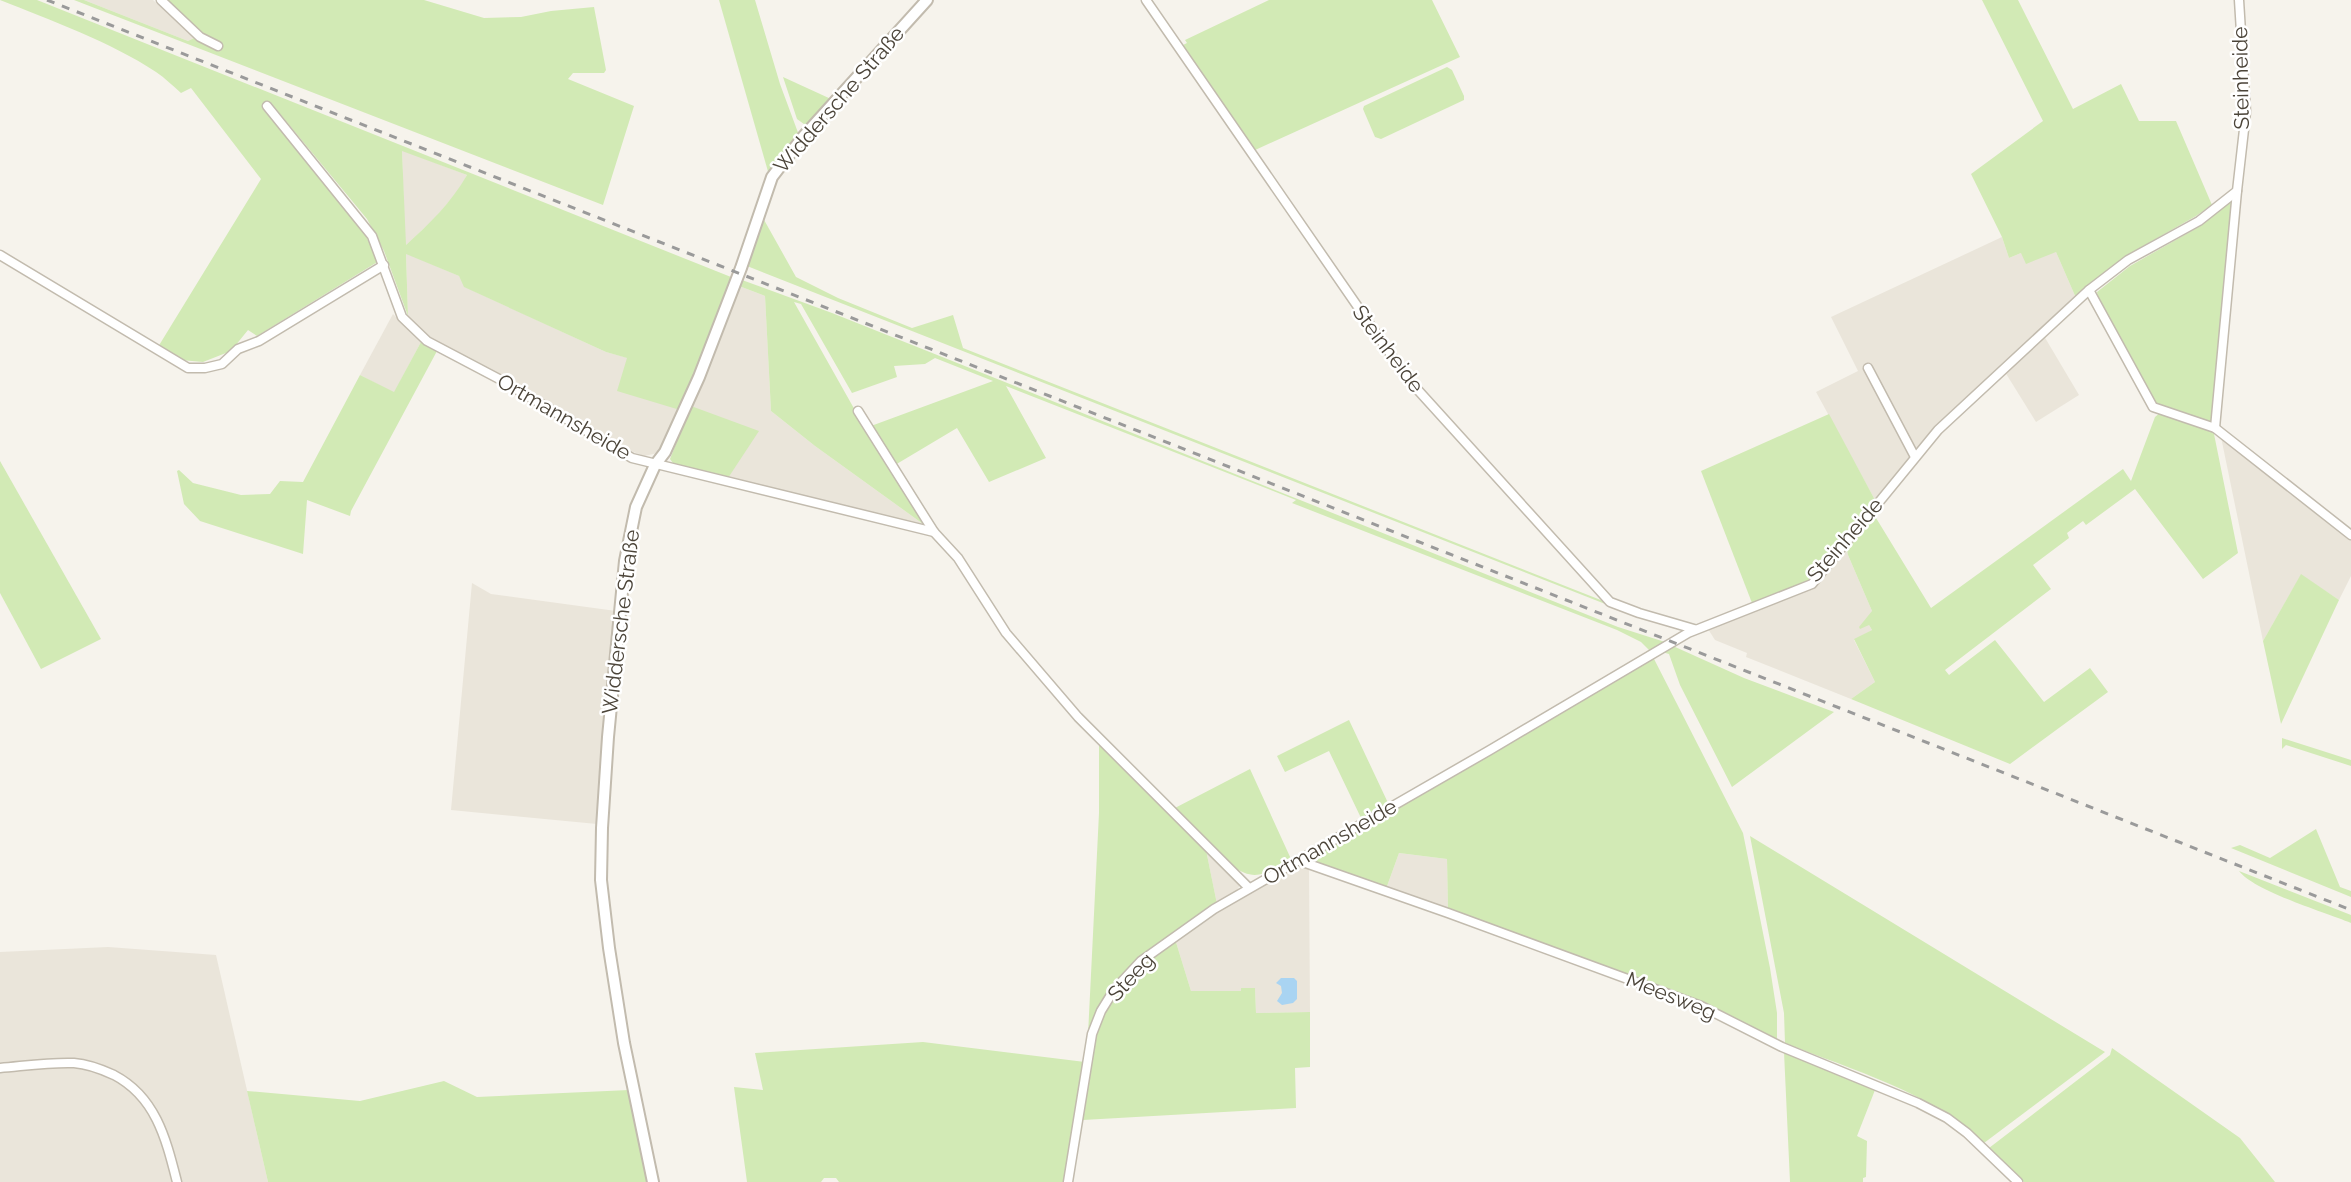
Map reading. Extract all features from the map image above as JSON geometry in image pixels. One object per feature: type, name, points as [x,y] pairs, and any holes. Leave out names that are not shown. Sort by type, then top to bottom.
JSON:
[{"type":"street","points":[[160,0],[201,37],[218,46]]},
{"type":"street","name":"Widdersche Straße","points":[[653,1182],[624,1043],[601,880],[608,737],[625,561],[636,507],[655,465],[665,452],[699,377],[741,268],[772,177],[803,137],[927,0]]},
{"type":"street","name":"Steinheide","points":[[1146,0],[1407,378],[1610,602],[1694,629]]},
{"type":"street","name":"Steinheide","points":[[2215,428],[2246,111],[2239,0]]},
{"type":"street","name":"Ortmannsheide","points":[[267,106],[372,236],[402,317],[427,341],[501,380],[632,458],[934,532]]},
{"type":"street","name":"Steinheide","points":[[1668,645],[1694,629],[1812,584],[1938,430],[2090,290],[2128,260],[2199,221],[2237,191]]},
{"type":"street","points":[[0,255],[188,368],[205,368],[222,363],[238,349],[259,340],[384,266]]},
{"type":"street","points":[[2090,290],[2153,407],[2215,428],[2351,535]]},
{"type":"street","points":[[1868,368],[1915,457]]},
{"type":"street","name":"Ortmannsheide","points":[[858,411],[934,532],[958,558],[1006,633],[1078,717],[1249,888],[1668,645]]},
{"type":"street","name":"Meesweg","points":[[1297,860],[1701,1006],[1782,1047],[1918,1103],[1947,1118],[1967,1133],[2018,1182]]},
{"type":"street","name":"Steeg","points":[[1068,1182],[1092,1034],[1101,1011],[1114,990],[1141,961],[1214,909],[1249,888]]},
{"type":"street","points":[[0,1068],[77,1063],[101,1068],[127,1082],[145,1100],[160,1122],[177,1182]]},
{"type":"shaded area","points":[[84,0],[153,0],[196,37],[188,41]]},
{"type":"shaded area","points":[[402,150],[467,175],[458,191],[434,219],[405,246]]},
{"type":"shaded area","points":[[2002,237],[2009,258],[2021,253],[2056,252],[2076,298],[1937,427],[1916,450],[1912,448],[1911,455],[1875,500],[1816,392],[1858,371],[1831,317]]},
{"type":"shaded area","points":[[406,253],[459,276],[465,287],[606,352],[628,358],[680,410],[658,453],[644,456],[631,451],[507,378],[428,336],[408,316]]},
{"type":"shaded area","points":[[739,286],[765,296],[771,411],[815,446],[930,529],[728,478],[691,406],[714,354]]},
{"type":"shaded area","points":[[393,314],[421,342],[394,393],[360,375]]},
{"type":"shaded area","points":[[2044,336],[2079,395],[2036,422],[2005,372]]},
{"type":"shaded area","points":[[2221,437],[2351,540],[2351,576],[2339,600],[2301,575],[2263,641]]},
{"type":"shaded area","points":[[1846,546],[1872,611],[1869,625],[1872,630],[1854,640],[1875,682],[1851,699],[1746,657],[1747,653],[1715,640],[1708,629],[1751,610]]},
{"type":"shaded area","points":[[472,583],[491,594],[616,611],[597,824],[451,810]]},
{"type":"shaded area","points":[[1206,850],[1236,878],[1240,885],[1235,893],[1217,904]]},
{"type":"shaded area","points":[[1399,853],[1447,859],[1448,909],[1386,889]]},
{"type":"shaded area","points":[[1295,866],[1309,869],[1310,1012],[1256,1013],[1255,988],[1241,988],[1242,991],[1191,991],[1175,939],[1196,923]]},
{"type":"shaded area","points":[[108,947],[216,955],[268,1182],[0,1182],[0,952]]},
{"type":"green space","points":[[0,0],[37,0],[731,277],[723,307],[680,410],[617,391],[627,358],[606,352],[464,287],[459,276],[406,254],[408,316],[384,251],[367,219],[271,103],[262,108],[362,229],[379,261],[257,336],[248,330],[231,351],[203,362],[181,360],[158,347],[261,179],[191,88],[181,93],[156,72],[120,51],[80,32]],"holes":[[[402,151],[467,175],[447,204],[406,245]]]},
{"type":"green space","points":[[74,0],[84,0],[188,41],[196,37],[220,51],[223,45],[207,37],[168,0],[424,0],[484,18],[521,17],[551,11],[594,7],[606,70],[604,73],[573,73],[568,79],[634,106],[603,205]]},
{"type":"green space","points":[[719,0],[755,0],[780,84],[800,138],[769,175]]},
{"type":"green space","points":[[1269,0],[1432,0],[1460,57],[1253,151],[1181,46],[1187,43],[1185,40]]},
{"type":"green space","points":[[1982,0],[2018,0],[2073,109],[2121,84],[2139,121],[2176,121],[2212,205],[2124,257],[2076,298],[2056,252],[2026,264],[2021,253],[2009,258],[2002,237],[1971,174],[2043,121]]},
{"type":"green space","points":[[1447,67],[1452,70],[1464,100],[1381,139],[1375,137],[1363,109],[1364,106]]},
{"type":"green space","points":[[783,77],[831,99],[808,127],[797,119]]},
{"type":"green space","points":[[2233,199],[2213,425],[2156,405],[2098,302],[2097,292],[2130,266],[2202,225]]},
{"type":"green space","points":[[763,218],[796,277],[838,298],[912,328],[953,315],[963,348],[1621,608],[1623,611],[747,266]]},
{"type":"green space","points":[[742,280],[832,313],[1618,627],[1665,642],[1613,674],[1649,650],[1641,642],[1617,630],[1292,503],[1296,500],[1006,386],[1046,458],[989,482],[957,428],[895,465],[871,426],[993,381],[935,358],[925,364],[894,366],[897,377],[852,393],[801,304],[794,302],[865,428],[930,529],[815,446],[771,411],[765,296],[739,286]]},
{"type":"green space","points":[[421,342],[437,351],[350,516],[307,500],[303,554],[200,521],[184,504],[177,471],[179,470],[193,483],[241,495],[270,494],[280,481],[303,482],[360,375],[394,392]]},
{"type":"green space","points":[[691,406],[759,431],[728,478],[675,466],[670,459]]},
{"type":"green space","points":[[2161,412],[2213,429],[2238,553],[2203,579],[2135,489],[2086,525],[2083,521],[2067,533],[2069,538],[2033,565],[2051,589],[1945,670],[1949,675],[1995,640],[2044,702],[2090,668],[2108,692],[2010,764],[1851,699],[1875,682],[1854,639],[1872,630],[1869,625],[1860,629],[1859,627],[1872,611],[1846,546],[1873,513],[1931,608],[2123,469],[2131,481],[2155,417]]},
{"type":"green space","points":[[1829,414],[1875,500],[1810,582],[1752,603],[1701,471]]},
{"type":"green space","points":[[0,461],[101,639],[41,669],[0,593]]},
{"type":"green space","points":[[2301,574],[2339,600],[2281,724],[2263,641]]},
{"type":"green space","points":[[1673,646],[1744,678],[1834,712],[1732,787],[1680,685],[1669,654],[1662,652]]},
{"type":"green space","points":[[1653,657],[1743,833],[1770,968],[1777,1013],[1777,1040],[1701,1002],[1448,909],[1447,859],[1399,853],[1386,889],[1317,865],[1313,860],[1314,855]]},
{"type":"green space","points":[[1349,720],[1389,805],[1362,820],[1329,751],[1285,772],[1277,756]]},
{"type":"green space","points":[[2282,738],[2351,760],[2351,766],[2286,745],[2282,749]]},
{"type":"green space","points":[[1099,743],[1206,850],[1217,904],[1172,933],[1134,964],[1088,1035],[1099,813]]},
{"type":"green space","points":[[1250,769],[1291,859],[1268,872],[1255,875],[1240,871],[1231,865],[1173,809]]},
{"type":"green space","points":[[2316,829],[2340,887],[2351,891],[2351,897],[2231,848],[2240,845],[2270,858]]},
{"type":"green space","points":[[1750,836],[2105,1052],[1984,1143],[1963,1125],[1915,1096],[1785,1043],[1784,1013]]},
{"type":"green space","points":[[2239,871],[2351,915],[2351,923],[2274,893],[2247,879]]},
{"type":"green space","points":[[1175,939],[1191,991],[1241,991],[1241,988],[1255,988],[1256,1013],[1310,1012],[1310,1067],[1295,1068],[1296,1108],[1083,1120],[1089,1064],[1104,1011],[1126,980]]},
{"type":"green space","points":[[923,1042],[1085,1062],[1065,1182],[839,1182],[836,1178],[824,1178],[821,1182],[747,1182],[734,1087],[763,1090],[755,1053]]},
{"type":"green space","points":[[2112,1048],[2240,1138],[2275,1182],[2024,1182],[1989,1148],[2110,1055]]},
{"type":"green space","points":[[1784,1052],[1875,1090],[1857,1136],[1867,1141],[1866,1177],[1863,1178],[1863,1182],[1790,1182]]},
{"type":"green space","points":[[444,1081],[477,1097],[629,1090],[649,1182],[268,1182],[247,1091],[360,1101]]},
{"type":"water","points":[[1281,978],[1294,978],[1297,981],[1297,999],[1293,1003],[1282,1005],[1277,1001],[1282,993],[1281,986],[1276,983]]},
{"type":"railway","points":[[47,0],[2351,910]]}]
